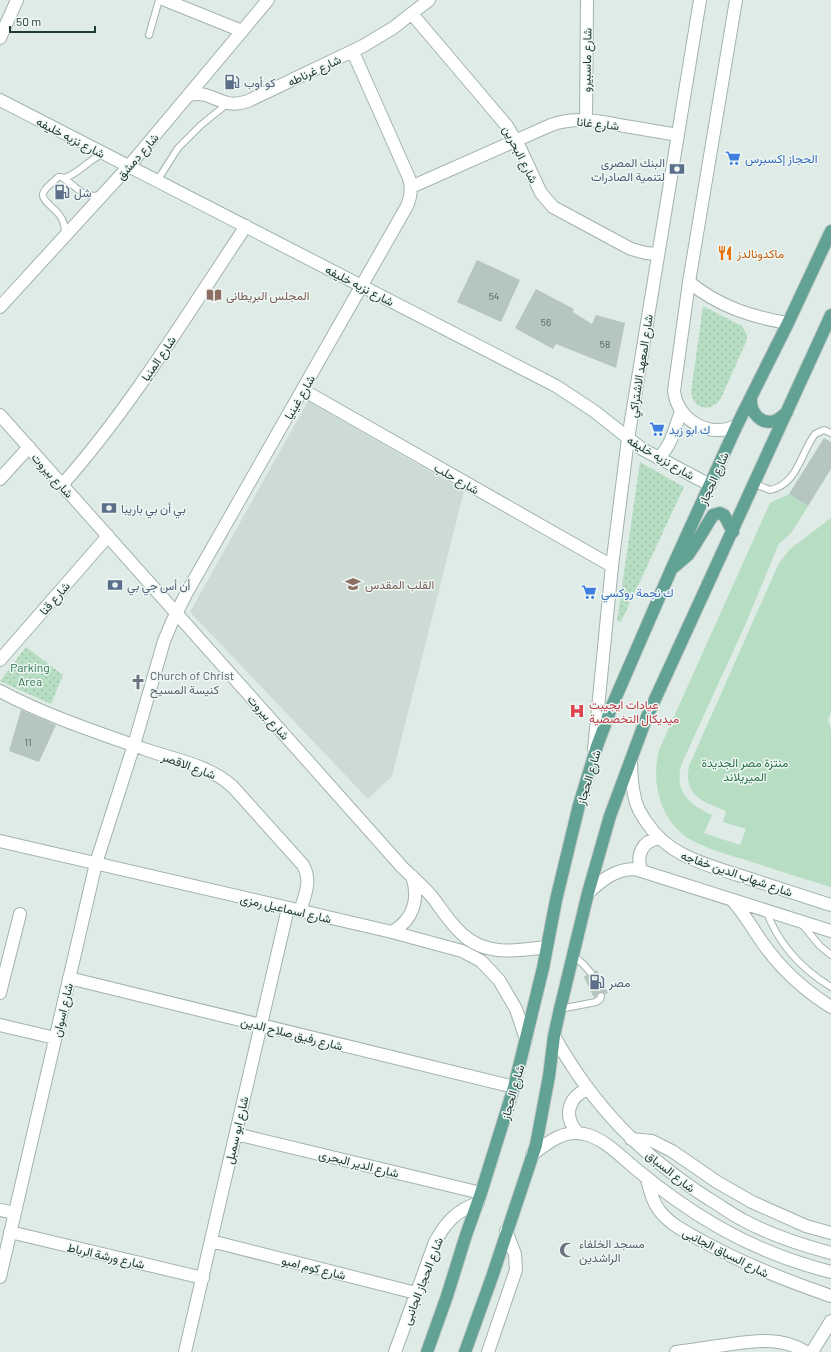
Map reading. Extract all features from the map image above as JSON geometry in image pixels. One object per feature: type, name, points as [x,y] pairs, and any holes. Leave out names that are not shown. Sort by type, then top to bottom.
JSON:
[{"type":"main road","name":"شارع الحجاز","points":[[427,1352],[480,1198],[514,1087],[556,900],[579,805],[593,758],[612,706],[671,570],[737,425],[788,323],[831,231]]},
{"type":"main road","points":[[465,1352],[492,1277],[537,1138],[560,1009],[588,893],[610,816],[646,719],[831,316]]},
{"type":"main road","points":[[751,398],[753,412],[757,417],[763,420],[770,422],[776,420],[787,412]]},
{"type":"main road","points":[[671,570],[680,563],[694,546],[712,515],[720,513],[724,515],[727,518],[733,532]]},
{"type":"street","points":[[0,38],[17,0]]},
{"type":"street","points":[[165,0],[242,31]]},
{"type":"street","name":"شارع دمشق","points":[[0,307],[129,166],[268,0]]},
{"type":"street","name":"شارع غرناطه","points":[[189,95],[201,93],[227,104],[248,102],[353,52],[383,34],[429,0]]},
{"type":"street","name":"شارع ماسبيرو","points":[[586,120],[587,0]]},
{"type":"street","name":"شارع المعهد الاشتراكي","points":[[593,758],[612,566],[628,439],[700,0]]},
{"type":"street","points":[[736,0],[689,282],[674,387],[675,399],[680,411],[694,423],[710,429],[722,430],[737,425]]},
{"type":"street","name":"شارع البحرين","points":[[412,14],[501,117],[516,140],[541,193],[553,207],[631,249],[646,253],[658,254]]},
{"type":"street","name":"شارع غينيا","points":[[134,745],[164,642],[176,613],[410,199],[411,187],[408,173],[353,52]]},
{"type":"street","name":"شارع نزيه خليفه","points":[[0,100],[556,386],[594,410],[628,439],[658,458],[710,484]]},
{"type":"street","name":"شارع غانا","points":[[411,187],[556,123],[586,120],[678,135]]},
{"type":"street","name":"شارع المنيا","points":[[62,485],[96,445],[126,404],[246,226]]},
{"type":"street","points":[[689,282],[712,298],[738,311],[765,319],[788,323]]},
{"type":"street","name":"شارع حلب","points":[[303,390],[612,566]]},
{"type":"street","points":[[658,458],[663,454],[670,442],[680,411]]},
{"type":"street","name":"شارع بيروت","points":[[0,415],[434,899],[457,929],[472,942],[484,947],[501,950],[522,951],[546,947]]},
{"type":"street","points":[[0,479],[29,447]]},
{"type":"street","name":"شارع قنا","points":[[0,660],[108,536]]},
{"type":"street","name":"شارع الاقصر","points":[[0,690],[59,717],[134,745],[207,769],[218,775],[233,787],[305,869],[308,883],[300,911]]},
{"type":"street","name":"شارع اسوان","points":[[0,1277],[96,863],[134,745]]},
{"type":"street","name":"شارع شهاب الدين خفاجه","points":[[631,760],[632,778],[636,800],[644,819],[659,838],[676,852],[699,862],[831,905]]},
{"type":"street","points":[[641,870],[639,860],[642,848],[649,841],[659,838]]},
{"type":"street","name":"شارع اسماعيل رمزى","points":[[0,841],[392,932],[451,948],[470,955],[494,973],[504,987],[516,1009],[526,1039]]},
{"type":"street","name":"شارع شهاب الدين خفاجه","points":[[588,893],[611,875],[628,869],[641,870],[831,931]]},
{"type":"street","points":[[392,932],[404,923],[414,906],[415,891],[412,876]]},
{"type":"street","points":[[731,899],[745,915],[779,964],[807,990],[831,1007]]},
{"type":"street","name":"شارع ابو سمبل","points":[[185,1352],[288,908]]},
{"type":"street","points":[[0,993],[20,914]]},
{"type":"street","name":"شارع رفيق صلاح الدين","points":[[69,978],[514,1087]]},
{"type":"street","points":[[0,1025],[55,1038]]},
{"type":"street","name":"شارع السباق","points":[[554,1036],[567,1058],[597,1101],[631,1139],[680,1180],[743,1220],[788,1240],[831,1253]]},
{"type":"street","points":[[532,1154],[560,1136],[577,1132],[570,1121],[570,1107],[576,1096],[588,1089]]},
{"type":"street","name":"شارع السباق","points":[[577,1132],[591,1136],[603,1142],[648,1179],[687,1207],[725,1231],[780,1256],[827,1271]]},
{"type":"street","name":"شارع الدير البحرى","points":[[236,1134],[480,1198]]},
{"type":"street","points":[[631,1139],[652,1141],[660,1144],[717,1182],[752,1202],[806,1226],[831,1233]]},
{"type":"street","name":"شارع السباق الجانبى","points":[[648,1179],[654,1202],[667,1219],[677,1226],[722,1252],[751,1266],[831,1296]]},
{"type":"street","name":"شارع الحجاز الجانبى","points":[[395,1352],[433,1248],[442,1231],[459,1212],[480,1198]]},
{"type":"street","points":[[0,1210],[15,1213]]},
{"type":"street","points":[[488,1352],[516,1270],[515,1254],[506,1231]]},
{"type":"street","name":"شارع ورشة الرباط","points":[[10,1232],[203,1278]]},
{"type":"street","name":"شارع كوم امبو","points":[[211,1241],[416,1293]]},
{"type":"street","points":[[816,1291],[827,1271]]},
{"type":"street","points":[[812,1352],[831,1321]]},
{"type":"street","points":[[676,1352],[764,1341],[788,1344],[806,1352]]},
{"type":"lane","points":[[149,35],[159,0]]},
{"type":"lane","points":[[157,181],[178,148],[201,125],[227,104]]},
{"type":"lane","points":[[64,178],[74,174],[88,162],[104,154]]},
{"type":"lane","points":[[65,236],[61,217],[42,197],[44,192],[58,177],[61,177],[84,194],[94,196],[104,194]]},
{"type":"lane","points":[[755,484],[770,490],[784,484],[794,474],[815,434],[824,430],[831,432]]},
{"type":"lane","points":[[766,910],[775,932],[788,952],[809,972],[831,987]]},
{"type":"lane","points":[[799,920],[820,946],[831,955]]},
{"type":"lane","points":[[573,954],[591,973]]},
{"type":"lane","points":[[560,1009],[596,1002],[601,996]]},
{"type":"shaded area","points":[[308,401],[464,491],[392,776],[368,799],[190,612]]},
{"type":"green space","points":[[703,306],[742,326],[747,335],[746,342],[721,398],[713,406],[708,407],[699,406],[695,403],[691,392]]},
{"type":"green space","points":[[640,462],[684,487],[621,622],[617,621]]},
{"type":"green space","name":"منتزة مصر الجديدة الميريلاند","points":[[789,494],[808,506],[792,532],[779,544],[777,548],[746,623],[682,763],[680,781],[681,789],[690,801],[712,815],[704,833],[740,845],[746,829],[723,822],[726,811],[703,801],[692,791],[688,776],[689,766],[779,563],[790,549],[831,518],[831,712],[828,720],[831,729],[831,887],[716,851],[685,836],[675,827],[667,816],[658,791],[656,777],[659,750],[770,503]]},
{"type":"green space","name":"Parking Area","points":[[26,647],[63,675],[51,704],[0,681]]},
{"type":"building","points":[[477,260],[520,280],[501,322],[457,302]]},
{"type":"building","points":[[536,289],[574,309],[573,312],[592,324],[596,315],[625,323],[616,368],[556,344],[553,349],[515,328]]},
{"type":"building","points":[[824,438],[831,442],[831,469],[808,506],[789,494]]},
{"type":"building","points":[[21,710],[56,725],[39,762],[9,751]]},
{"type":"building","points":[[597,970],[608,993],[605,994],[600,992],[594,998],[584,977],[587,975],[592,977],[595,975],[595,971]]},
{"type":"place","name":"كو أوب","points":[[232,82]]},
{"type":"place","name":"الحجاز إكسبرس","points":[[733,158]]},
{"type":"place","name":"البنك المصرى لتنمية الصادرات","points":[[677,169]]},
{"type":"place","name":"شل","points":[[62,192]]},
{"type":"place","name":"ماكدونالدز","points":[[725,253]]},
{"type":"place","name":"المجلس البريطانى","points":[[214,295]]},
{"type":"place","name":"ك ابو زيد","points":[[657,429]]},
{"type":"place","name":"بي أن بي باريبا","points":[[109,508]]},
{"type":"place","name":"القلب المقدس","points":[[353,584]]},
{"type":"place","name":"أن أس جي بي","points":[[115,585]]},
{"type":"place","name":"ك نجمة روكسي","points":[[589,592]]},
{"type":"place","name":"Church of Christ كنيسة المسيح","points":[[138,682]]},
{"type":"place","name":"عيادات ايجيبت ميديكال التخصصية","points":[[577,711]]},
{"type":"place","name":"مصر","points":[[597,982]]},
{"type":"place","name":"مسجد الخلفاء الراشدين","points":[[567,1250]]}]
